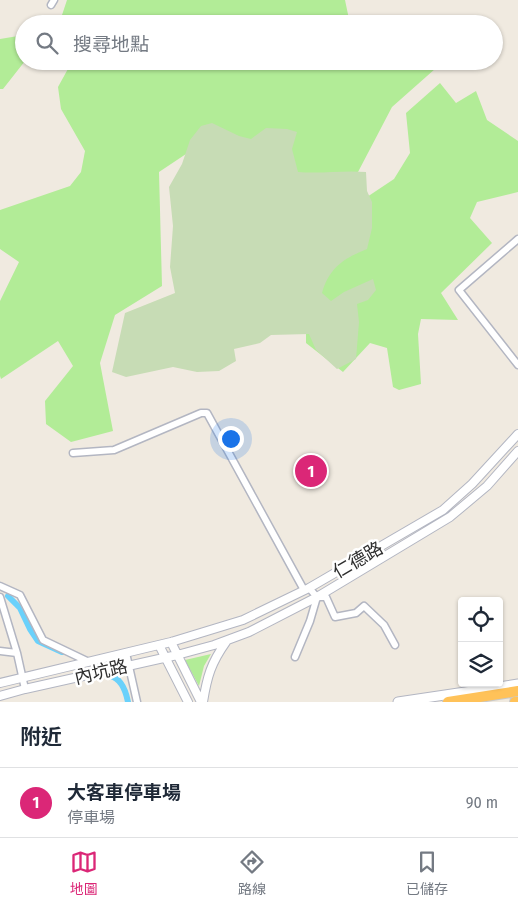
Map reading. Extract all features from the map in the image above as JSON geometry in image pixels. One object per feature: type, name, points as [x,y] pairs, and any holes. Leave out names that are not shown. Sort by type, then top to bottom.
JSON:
[{"type":"highway","points":[[448,702],[518,691]]},
{"type":"main road","points":[[398,702],[518,684]]},
{"type":"street","points":[[517,362],[459,290],[518,239]]},
{"type":"street","points":[[73,453],[114,450],[201,413],[207,414],[307,589],[317,597],[326,597],[335,617],[356,613],[364,606],[384,625],[394,645]]},
{"type":"street","name":"仁德路","points":[[171,642],[243,620],[307,589],[443,510],[472,484],[518,434]]},
{"type":"street","name":"仁德路","points":[[177,655],[226,641],[249,632],[317,597],[450,517],[487,486],[518,452]]},
{"type":"street","name":"內坑路","points":[[0,586],[20,595],[44,640],[89,662]]},
{"type":"street","points":[[0,597],[25,689]]},
{"type":"street","points":[[294,657],[310,621],[317,597]]},
{"type":"street","points":[[202,702],[212,662],[226,641]]},
{"type":"street","points":[[171,642],[202,702]]},
{"type":"street","name":"內坑路","points":[[0,683],[171,642]]},
{"type":"street","points":[[159,645],[188,702]]},
{"type":"street","points":[[0,651],[16,653]]},
{"type":"street","points":[[126,653],[137,702]]},
{"type":"street","name":"內坑路","points":[[0,696],[177,655]]},
{"type":"green space","points":[[67,0],[345,0],[348,15],[62,15]]},
{"type":"green space","points":[[15,36],[15,70],[18,70],[3,89],[0,89],[0,39]]},
{"type":"green space","points":[[67,70],[434,70],[392,107],[346,195],[210,138],[159,172],[162,286],[115,315],[100,363],[113,431],[71,442],[46,424],[45,401],[73,366],[58,341],[1,379],[0,376],[0,301],[19,262],[0,249],[0,210],[70,186],[81,172],[85,151],[61,109],[58,87]]},
{"type":"green space","points":[[440,83],[456,103],[476,91],[487,120],[518,141],[518,192],[477,202],[470,218],[492,243],[441,293],[458,320],[421,319],[418,334],[421,384],[399,390],[393,387],[387,348],[370,343],[343,372],[306,343],[306,314],[358,203],[394,179],[410,153],[406,113]]},
{"type":"green space","points":[[212,123],[239,136],[251,139],[266,128],[287,129],[297,132],[292,149],[298,172],[366,172],[367,191],[372,202],[372,228],[367,249],[351,256],[338,265],[325,284],[322,293],[331,301],[344,292],[373,279],[376,290],[368,300],[357,304],[359,322],[356,359],[337,369],[316,350],[309,334],[271,335],[260,343],[234,349],[236,361],[219,371],[197,372],[173,367],[126,377],[112,372],[125,313],[175,293],[170,267],[173,226],[169,187],[182,164],[190,140],[201,126]]},
{"type":"green space","points":[[211,654],[204,666],[199,686],[185,660]]},
{"type":"waterway","points":[[8,596],[20,608],[38,641],[62,652]]},
{"type":"waterway","points":[[110,676],[120,682],[128,702]]},
{"type":"place","name":"大客車停車場","points":[[311,471]]}]
